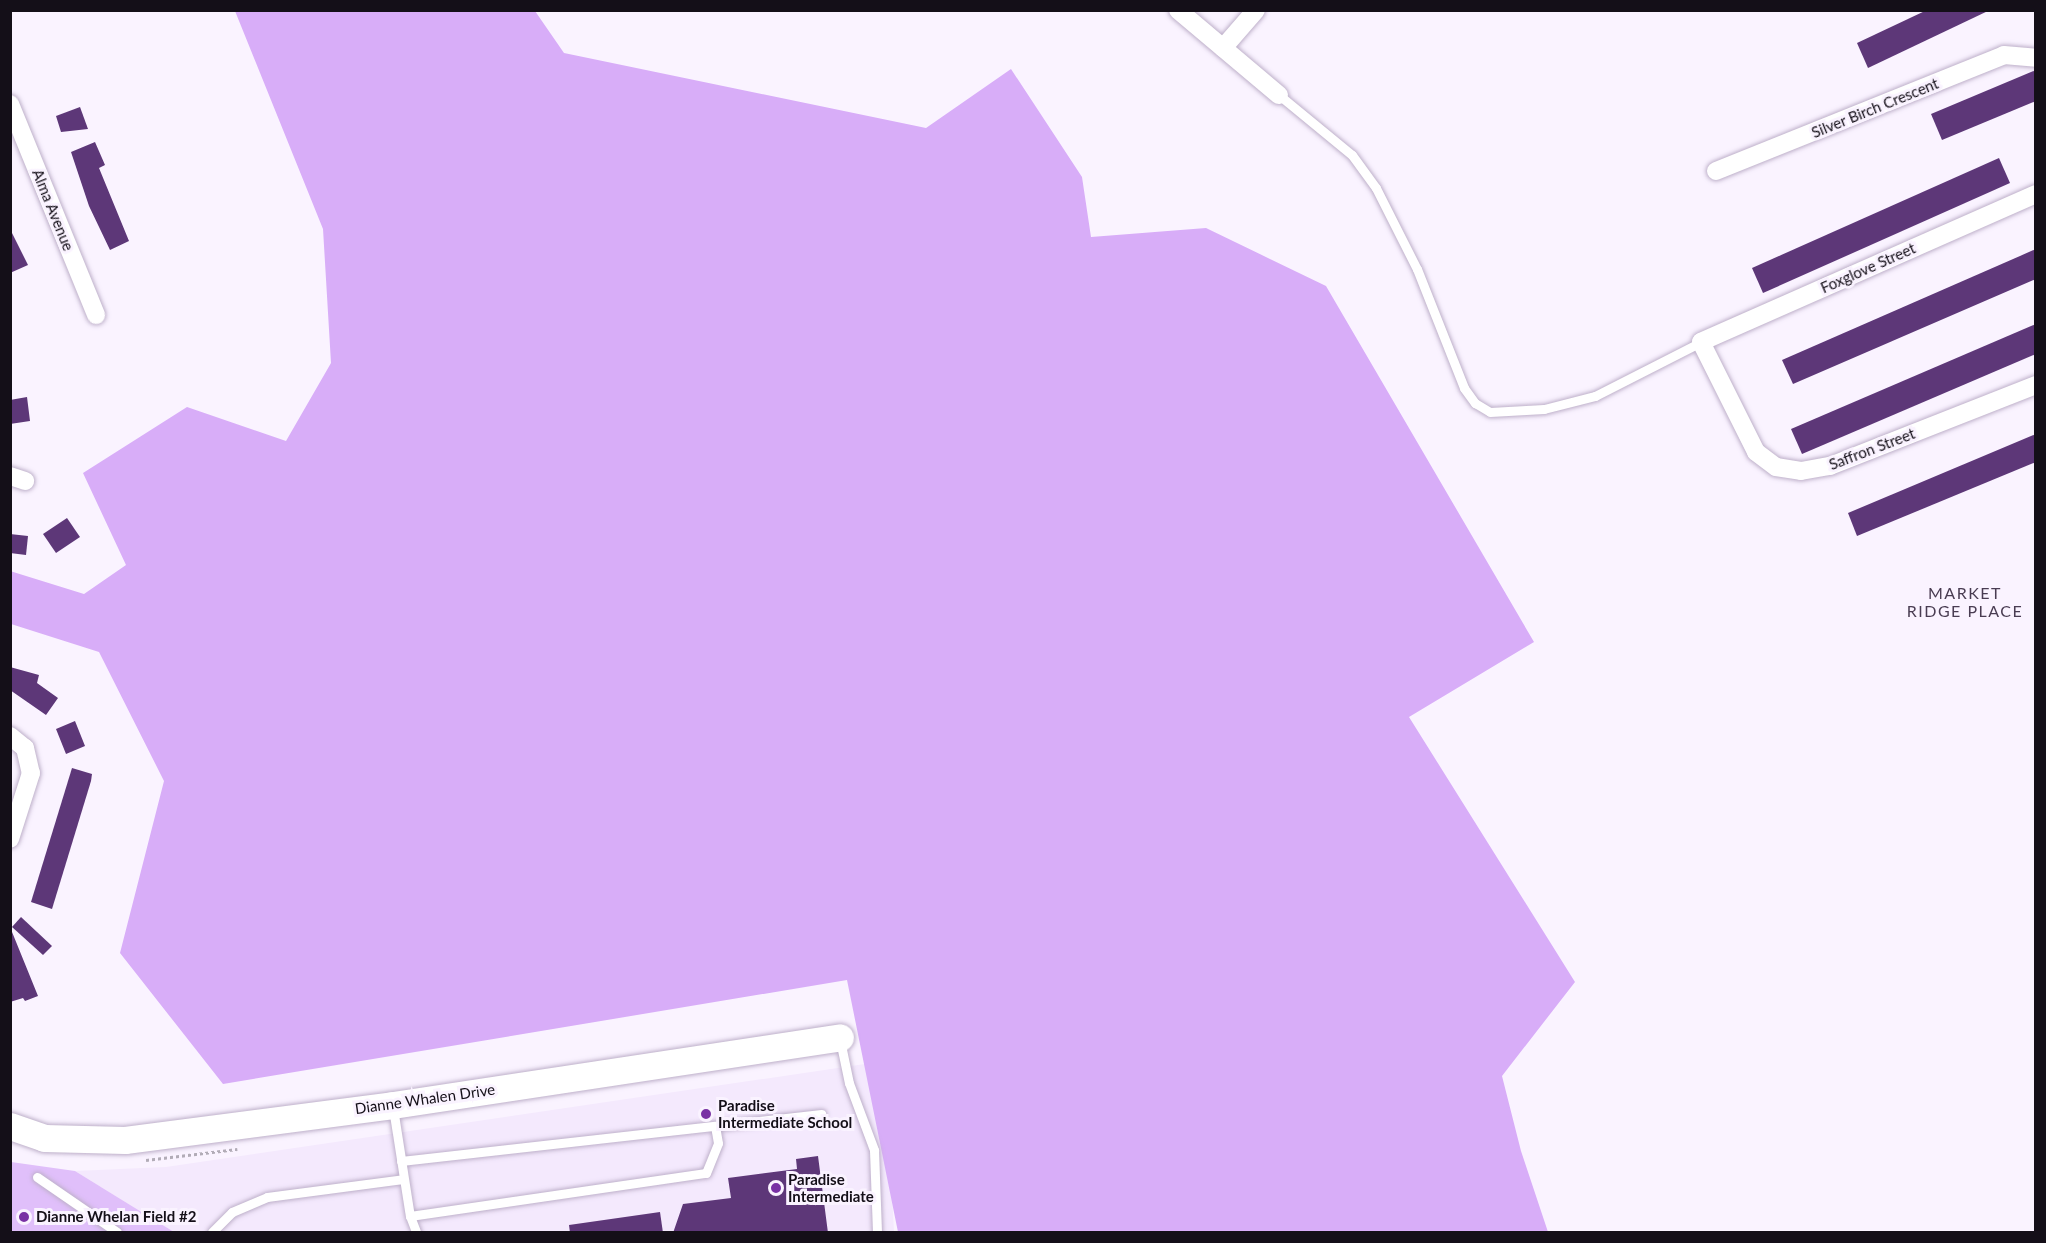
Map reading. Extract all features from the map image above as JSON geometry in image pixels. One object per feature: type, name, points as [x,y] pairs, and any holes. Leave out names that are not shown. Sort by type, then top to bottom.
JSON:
[{"type":"street","points":[[1178,10],[1280,95]]},
{"type":"street","points":[[1223,48],[1256,10]]},
{"type":"street","name":"Silver Birch Crescent","points":[[1716,171],[2004,56],[2036,57]]},
{"type":"street","name":"Alma Avenue","points":[[10,104],[96,315]]},
{"type":"street","name":"Foxglove Street","points":[[1701,342],[2036,194]]},
{"type":"street","name":"Saffron Street","points":[[1701,342],[1756,452],[1776,466],[1801,471],[1830,466],[2036,385]]},
{"type":"street","points":[[10,736],[25,748],[31,773],[10,838]]},
{"type":"street","name":"Dianne Whalen Drive","points":[[10,1126],[44,1138],[125,1140],[393,1105],[840,1037]]},
{"type":"lane","points":[[1280,95],[1352,155],[1376,188],[1418,269],[1464,388],[1475,403],[1490,412],[1544,409],[1595,396],[1701,342]]},
{"type":"lane","points":[[840,1037],[849,1083],[874,1150],[878,1233]]},
{"type":"lane","points":[[393,1105],[403,1179],[410,1216],[416,1233]]},
{"type":"lane","points":[[401,1161],[821,1114]]},
{"type":"lane","points":[[410,1216],[706,1173],[718,1143],[715,1126]]},
{"type":"lane","points":[[37,1176],[117,1233]]},
{"type":"lane","points":[[212,1233],[232,1212],[267,1197],[403,1179]]},
{"type":"shaded area","points":[[235,11],[535,11],[564,53],[926,128],[1011,69],[1082,177],[1091,237],[1206,228],[1326,286],[1534,642],[1409,717],[1575,982],[1502,1076],[1521,1151],[1548,1232],[898,1232],[847,980],[223,1084],[120,953],[164,781],[99,652],[11,624],[10,571],[84,594],[126,565],[83,473],[187,407],[286,441],[331,363],[323,229]]},
{"type":"shaded area","name":"Paradise Intermediate School","points":[[885,1061],[894,1232],[174,1232],[75,1171],[166,1167]]},
{"type":"shaded area","points":[[11,1162],[75,1171],[174,1232],[11,1232]]},
{"type":"building","points":[[1927,10],[1990,10],[1868,68],[1857,43]]},
{"type":"building","points":[[2036,70],[2036,101],[1942,140],[1931,114]]},
{"type":"building","points":[[80,107],[88,129],[61,132],[56,116]]},
{"type":"building","points":[[95,142],[105,165],[99,168],[129,241],[110,250],[89,206],[71,152]]},
{"type":"building","points":[[1999,158],[2010,183],[1763,293],[1752,268]]},
{"type":"building","points":[[10,229],[28,265],[10,273]]},
{"type":"building","points":[[2036,249],[2036,279],[1793,384],[1782,360]]},
{"type":"building","points":[[2036,324],[2036,354],[1802,454],[1791,429]]},
{"type":"building","points":[[27,397],[30,421],[10,424],[10,400]]},
{"type":"building","points":[[2036,434],[2036,462],[1857,536],[1848,513]]},
{"type":"building","points":[[67,518],[80,537],[56,553],[43,534]]},
{"type":"building","points":[[10,534],[28,536],[26,555],[10,553]]},
{"type":"building","points":[[10,667],[39,675],[37,683],[58,698],[46,715],[10,690]]},
{"type":"building","points":[[75,721],[85,746],[66,754],[56,729]]},
{"type":"building","points":[[72,768],[92,774],[52,909],[31,902]]},
{"type":"building","points":[[21,917],[52,946],[43,955],[12,927]]},
{"type":"building","points":[[10,927],[38,996],[25,1001],[23,998],[10,1002]]},
{"type":"building","name":"Paradise Intermediate","points":[[818,1156],[828,1233],[673,1233],[683,1204],[731,1198],[728,1178],[797,1169],[796,1159]]},
{"type":"building","points":[[660,1212],[663,1233],[570,1233],[569,1225]]},
{"type":"place","name":"Paradise Intermediate School","points":[[706,1114]]},
{"type":"place","name":"Paradise Intermediate","points":[[776,1188]]},
{"type":"place","name":"Dianne Whelan Field #2","points":[[24,1217]]},
{"type":"district","name":"MARKET RIDGE PLACE","points":[[1965,602]]}]
